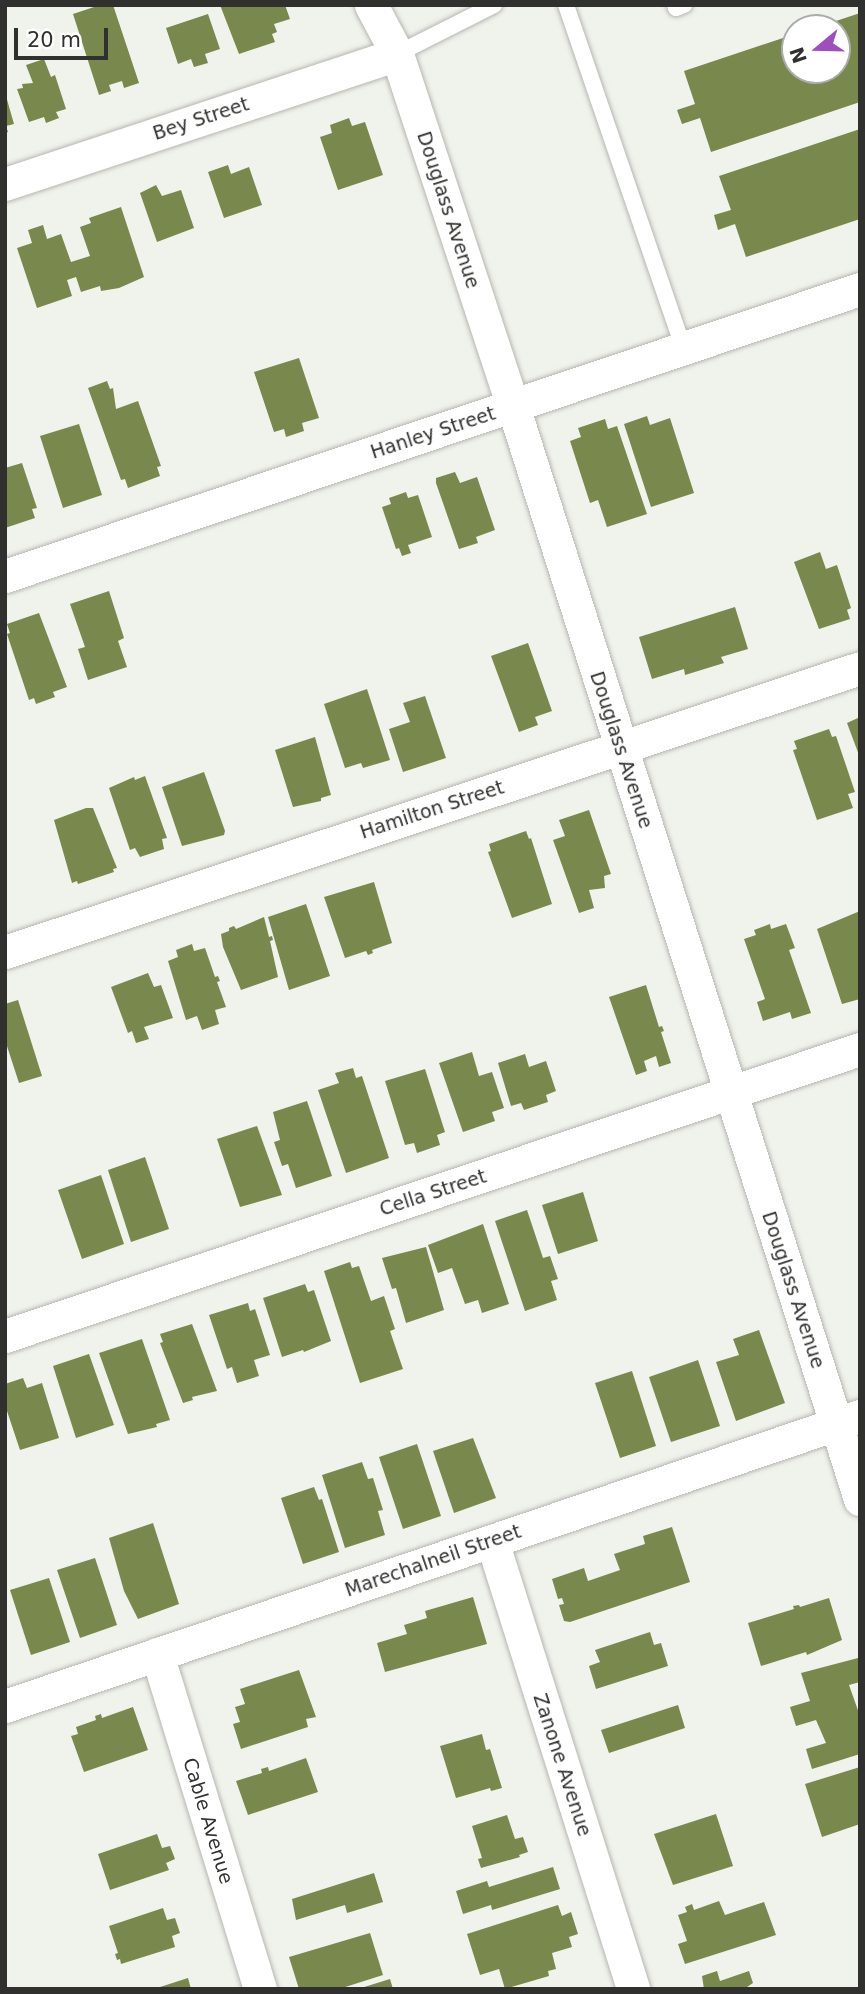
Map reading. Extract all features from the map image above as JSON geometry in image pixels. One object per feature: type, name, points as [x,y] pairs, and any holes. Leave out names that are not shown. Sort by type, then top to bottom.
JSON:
[{"type":"street","name":"Douglass Avenue","points":[[371,5],[397,54],[513,407],[731,1093],[848,1420],[860,1499]]},
{"type":"street","name":"Bey Street","points":[[5,184],[397,54]]},
{"type":"street","name":"Hanley Street","points":[[5,576],[860,289]]},
{"type":"street","name":"Hamilton Street","points":[[5,952],[860,668]]},
{"type":"street","name":"Cella Street","points":[[5,1335],[860,1049]]},
{"type":"street","name":"Marechalneil Street","points":[[5,1706],[848,1420]]},
{"type":"street","name":"Zanone Avenue","points":[[492,1541],[633,1989]]},
{"type":"street","name":"Cable Avenue","points":[[157,1654],[260,1989]]},
{"type":"lane","points":[[397,54],[494,5]]},
{"type":"lane","points":[[566,5],[571,13],[684,349]]},
{"type":"lane","points":[[675,5],[676,8],[684,5]]},
{"type":"building","points":[[100,5],[113,5],[139,83],[124,88],[122,81],[109,85],[111,91],[99,95],[73,14]]},
{"type":"building","points":[[220,5],[285,5],[290,19],[274,24],[277,32],[272,34],[275,42],[239,54]]},
{"type":"building","points":[[860,13],[860,102],[711,152],[700,118],[682,124],[677,110],[695,104],[684,71],[781,39],[781,84],[851,84],[851,16]]},
{"type":"building","points":[[208,14],[220,49],[205,54],[208,63],[194,67],[191,59],[178,64],[166,28]]},
{"type":"building","points":[[44,59],[51,77],[55,75],[66,109],[56,112],[59,118],[46,123],[44,117],[29,122],[17,89],[23,88],[22,84],[33,83],[26,65]]},
{"type":"building","points":[[6,96],[14,124],[6,126],[8,132],[5,133]]},
{"type":"building","points":[[349,118],[352,126],[365,122],[383,175],[338,190],[320,137],[332,133],[330,125]]},
{"type":"building","points":[[860,129],[860,219],[746,257],[735,224],[718,230],[714,215],[731,210],[719,176]]},
{"type":"building","points":[[228,165],[231,174],[249,167],[262,205],[224,218],[208,172]]},
{"type":"building","points":[[156,185],[162,196],[181,190],[194,228],[157,242],[140,193]]},
{"type":"building","points":[[121,207],[144,277],[119,288],[101,291],[100,286],[81,292],[76,277],[67,280],[72,296],[37,308],[17,248],[32,243],[28,230],[43,225],[47,239],[61,234],[71,262],[90,256],[80,227],[91,223],[89,218]]},
{"type":"building","points":[[299,358],[319,418],[302,423],[304,431],[286,437],[284,429],[274,432],[254,372]]},
{"type":"building","points":[[107,381],[110,389],[113,388],[116,409],[138,401],[161,466],[157,467],[160,476],[128,488],[125,479],[121,480],[88,388]]},
{"type":"building","points":[[647,416],[650,425],[670,418],[694,493],[651,507],[624,424]]},
{"type":"building","points":[[605,419],[608,429],[617,426],[647,514],[607,527],[598,500],[590,503],[570,441],[581,437],[578,428]]},
{"type":"building","points":[[79,424],[102,495],[63,508],[40,436]]},
{"type":"building","points":[[22,463],[37,508],[32,509],[35,518],[5,528],[5,468]]},
{"type":"building","points":[[455,472],[460,483],[477,477],[495,530],[476,537],[478,543],[459,549],[436,483],[436,478]]},
{"type":"building","points":[[406,492],[408,498],[418,495],[432,537],[408,545],[411,553],[402,556],[399,548],[396,549],[382,507],[391,504],[389,498]]},
{"type":"building","points":[[820,552],[826,569],[837,565],[851,608],[847,610],[850,619],[819,629],[794,562]]},
{"type":"building","points":[[109,591],[124,638],[118,641],[127,667],[88,680],[78,649],[85,647],[70,604]]},
{"type":"building","points":[[735,607],[748,649],[721,657],[724,663],[685,675],[684,669],[652,679],[639,637]]},
{"type":"building","points":[[39,613],[67,687],[53,692],[55,697],[36,704],[34,698],[29,700],[7,634],[10,633],[7,624]]},
{"type":"building","points":[[528,643],[552,711],[535,717],[538,725],[519,732],[491,656]]},
{"type":"building","points":[[367,689],[390,760],[363,768],[361,763],[345,768],[324,704]]},
{"type":"building","points":[[425,696],[446,758],[403,772],[389,729],[410,722],[403,703]]},
{"type":"building","points":[[860,717],[860,754],[859,755],[847,723]]},
{"type":"building","points":[[829,729],[832,737],[836,736],[855,792],[848,794],[853,808],[817,820],[793,750],[797,749],[794,741]]},
{"type":"building","points":[[315,737],[331,795],[321,798],[321,801],[293,807],[275,750]]},
{"type":"building","points":[[204,772],[225,831],[224,835],[182,846],[162,787]]},
{"type":"building","points":[[145,776],[167,838],[162,839],[164,849],[140,857],[135,848],[130,850],[109,788],[134,777],[135,780]]},
{"type":"building","points":[[93,808],[117,868],[113,869],[114,872],[78,884],[77,881],[72,883],[54,820]]},
{"type":"building","points":[[589,810],[611,874],[604,876],[605,888],[589,890],[594,908],[579,913],[553,840],[565,836],[559,820]]},
{"type":"building","points":[[526,831],[529,839],[531,838],[552,904],[512,918],[488,852],[491,851],[489,844]]},
{"type":"building","points":[[374,882],[392,943],[372,950],[373,953],[368,955],[366,951],[345,958],[324,897]]},
{"type":"building","points":[[306,904],[330,976],[289,990],[268,917]]},
{"type":"building","points":[[860,911],[860,999],[842,1004],[817,929]]},
{"type":"building","points":[[264,917],[269,937],[272,936],[273,940],[270,941],[278,977],[241,990],[223,947],[221,934],[234,926],[236,929]]},
{"type":"building","points":[[770,924],[771,929],[786,924],[795,948],[789,950],[811,1013],[792,1019],[790,1012],[763,1021],[757,1002],[765,999],[744,939],[756,935],[754,930]]},
{"type":"building","points":[[192,944],[194,951],[205,948],[215,977],[218,976],[220,981],[217,982],[226,1007],[215,1010],[219,1024],[202,1030],[197,1016],[186,1020],[168,961],[178,957],[176,950]]},
{"type":"building","points":[[148,973],[154,987],[161,985],[173,1018],[144,1027],[149,1039],[136,1043],[132,1031],[128,1033],[111,987]]},
{"type":"building","points":[[646,985],[659,1027],[662,1026],[664,1031],[661,1032],[671,1063],[659,1067],[656,1056],[644,1061],[647,1071],[636,1075],[609,997]]},
{"type":"building","points":[[18,1000],[42,1076],[19,1083],[5,1040],[5,1004]]},
{"type":"building","points":[[472,1052],[479,1076],[492,1072],[504,1108],[492,1112],[495,1121],[463,1132],[439,1063]]},
{"type":"building","points":[[525,1054],[529,1067],[546,1061],[556,1091],[546,1095],[548,1102],[524,1110],[521,1103],[511,1106],[498,1063]]},
{"type":"building","points":[[353,1068],[356,1078],[362,1076],[389,1158],[346,1173],[318,1090],[339,1083],[335,1073]]},
{"type":"building","points":[[425,1069],[445,1132],[437,1135],[440,1145],[417,1153],[414,1143],[405,1145],[385,1081]]},
{"type":"building","points":[[307,1101],[332,1176],[296,1188],[288,1164],[282,1166],[274,1142],[280,1140],[273,1112]]},
{"type":"building","points":[[257,1126],[282,1195],[240,1207],[217,1139]]},
{"type":"building","points":[[145,1157],[169,1229],[131,1242],[108,1170]]},
{"type":"building","points":[[101,1175],[124,1244],[82,1259],[58,1190]]},
{"type":"building","points":[[583,1192],[598,1241],[558,1254],[542,1205]]},
{"type":"building","points":[[527,1210],[543,1258],[550,1256],[558,1279],[551,1281],[557,1300],[525,1311],[495,1221]]},
{"type":"building","points":[[483,1224],[509,1304],[482,1313],[478,1300],[465,1304],[452,1268],[438,1273],[428,1245]]},
{"type":"building","points":[[426,1247],[444,1310],[406,1323],[396,1288],[392,1289],[382,1258]]},
{"type":"building","points":[[350,1262],[352,1268],[359,1266],[371,1301],[384,1296],[395,1329],[390,1331],[403,1369],[360,1383],[324,1271]]},
{"type":"building","points":[[305,1284],[308,1292],[314,1290],[331,1341],[282,1357],[263,1298]]},
{"type":"building","points":[[248,1303],[250,1311],[255,1309],[270,1355],[254,1360],[259,1376],[237,1383],[232,1367],[227,1369],[209,1315]]},
{"type":"building","points":[[192,1324],[217,1391],[192,1397],[193,1400],[183,1403],[160,1343],[163,1342],[160,1334]]},
{"type":"building","points":[[759,1330],[785,1403],[736,1421],[716,1362],[739,1355],[733,1339]]},
{"type":"building","points":[[142,1339],[170,1420],[156,1424],[157,1427],[128,1434],[99,1353]]},
{"type":"building","points":[[89,1354],[114,1425],[76,1438],[53,1366]]},
{"type":"building","points":[[698,1360],[720,1426],[671,1442],[649,1377]]},
{"type":"building","points":[[632,1371],[656,1446],[620,1458],[595,1383]]},
{"type":"building","points":[[23,1378],[27,1388],[42,1383],[59,1438],[20,1450],[5,1405],[5,1384]]},
{"type":"building","points":[[473,1438],[496,1498],[454,1513],[433,1451]]},
{"type":"building","points":[[417,1444],[441,1516],[403,1529],[379,1457]]},
{"type":"building","points":[[362,1462],[368,1479],[373,1478],[383,1510],[378,1511],[385,1535],[345,1548],[322,1475]]},
{"type":"building","points":[[314,1487],[319,1500],[322,1499],[339,1552],[303,1564],[281,1498]]},
{"type":"building","points":[[153,1523],[179,1604],[138,1619],[124,1591],[109,1538]]},
{"type":"building","points":[[672,1527],[690,1582],[570,1622],[564,1621],[559,1605],[564,1604],[562,1598],[558,1599],[552,1579],[584,1568],[588,1581],[620,1570],[614,1554],[645,1544],[643,1536]]},
{"type":"building","points":[[95,1558],[117,1625],[80,1638],[57,1570]]},
{"type":"building","points":[[49,1578],[70,1642],[31,1655],[10,1590]]},
{"type":"building","points":[[473,1597],[487,1644],[385,1672],[377,1643],[407,1634],[404,1625],[427,1618],[425,1611]]},
{"type":"building","points":[[829,1598],[842,1640],[807,1655],[806,1652],[761,1666],[748,1623],[794,1609],[793,1606],[800,1607]]},
{"type":"building","points":[[650,1632],[654,1645],[661,1643],[668,1666],[596,1689],[589,1666],[600,1662],[595,1650]]},
{"type":"building","points":[[858,1658],[860,1682],[849,1685],[860,1716],[860,1754],[812,1769],[806,1749],[826,1743],[816,1720],[796,1726],[790,1707],[810,1701],[801,1673]]},
{"type":"building","points":[[299,1670],[316,1717],[306,1719],[308,1727],[241,1749],[233,1724],[240,1722],[235,1707],[245,1704],[240,1689]]},
{"type":"building","points":[[678,1705],[685,1728],[609,1753],[601,1730]]},
{"type":"building","points":[[133,1707],[148,1750],[84,1772],[71,1736],[78,1734],[76,1727],[96,1720],[95,1716],[101,1714],[102,1718]]},
{"type":"building","points":[[482,1734],[486,1750],[490,1749],[502,1788],[491,1791],[490,1788],[456,1798],[440,1746]]},
{"type":"building","points":[[306,1758],[318,1792],[248,1815],[236,1781],[262,1773],[261,1769],[268,1767],[269,1771]]},
{"type":"building","points":[[860,1767],[860,1824],[822,1837],[805,1784]]},
{"type":"building","points":[[716,1814],[733,1866],[673,1885],[654,1834]]},
{"type":"building","points":[[507,1815],[515,1839],[523,1837],[528,1852],[519,1855],[520,1857],[481,1868],[478,1859],[482,1858],[472,1826]]},
{"type":"building","points":[[157,1834],[162,1848],[170,1846],[175,1859],[166,1863],[169,1870],[110,1890],[98,1854]]},
{"type":"building","points":[[553,1867],[560,1889],[492,1910],[491,1905],[463,1914],[456,1891],[487,1881],[489,1887]]},
{"type":"building","points":[[374,1873],[383,1902],[347,1913],[345,1905],[296,1920],[292,1899]]},
{"type":"building","points":[[719,1901],[725,1915],[764,1902],[776,1935],[685,1964],[678,1944],[687,1941],[678,1915],[687,1912],[685,1907],[692,1904],[694,1910]]},
{"type":"building","points":[[558,1905],[562,1916],[571,1912],[578,1934],[569,1937],[572,1947],[552,1953],[556,1969],[548,1971],[549,1976],[505,1989],[499,1969],[480,1975],[467,1934]]},
{"type":"building","points":[[163,1908],[167,1920],[175,1918],[180,1933],[172,1936],[175,1947],[121,1964],[115,1954],[118,1953],[109,1926]]},
{"type":"building","points":[[370,1933],[383,1975],[339,1989],[299,1989],[289,1957]]},
{"type":"building","points":[[717,1971],[720,1981],[749,1971],[753,1983],[744,1989],[704,1989],[702,1976]]},
{"type":"building","points":[[188,1978],[191,1989],[157,1989],[157,1988]]},
{"type":"building","points":[[390,1979],[393,1989],[361,1988]]}]
